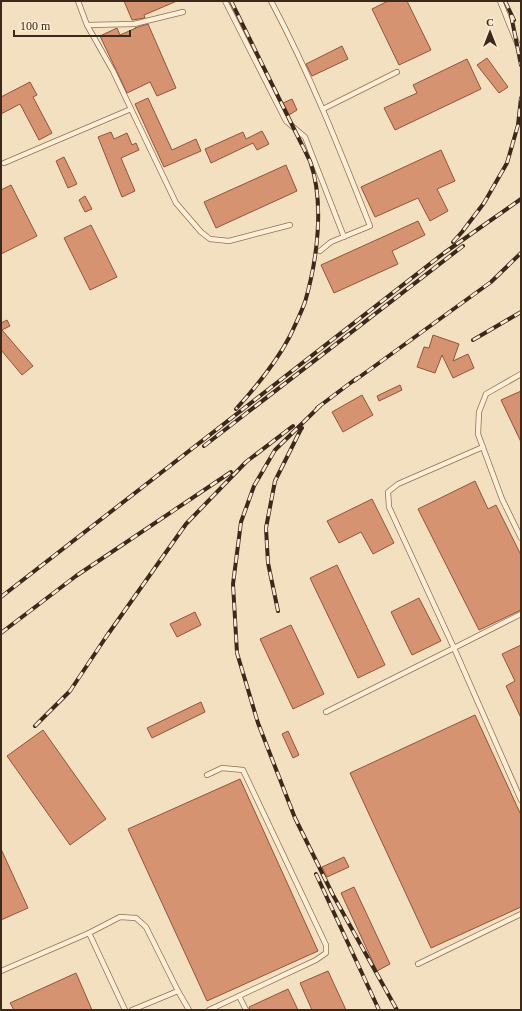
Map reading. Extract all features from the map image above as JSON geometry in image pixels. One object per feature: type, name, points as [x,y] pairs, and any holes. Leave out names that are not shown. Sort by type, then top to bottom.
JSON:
[{"type":"lane","points":[[78,1],[87,25],[113,71],[176,203],[201,232],[210,239],[229,241],[290,225]]},
{"type":"lane","points":[[225,1],[286,120],[305,137],[344,237]]},
{"type":"lane","points":[[271,1],[282,21],[323,109],[370,226],[331,242],[320,251]]},
{"type":"lane","points":[[500,1],[521,53]]},
{"type":"lane","points":[[87,25],[134,24],[183,12]]},
{"type":"lane","points":[[323,109],[396,72]]},
{"type":"lane","points":[[4,163],[131,109]]},
{"type":"lane","points":[[521,374],[486,394],[479,412],[478,434],[502,499],[521,538]]},
{"type":"lane","points":[[483,447],[398,484],[388,492],[390,507],[521,800]]},
{"type":"lane","points":[[326,712],[521,614]]},
{"type":"lane","points":[[207,775],[222,768],[243,770],[326,945],[326,953],[316,960],[210,1010]]},
{"type":"lane","points":[[418,964],[521,914]]},
{"type":"lane","points":[[1,971],[120,917],[136,918],[146,927],[178,992],[189,1010]]},
{"type":"lane","points":[[89,932],[125,1010]]},
{"type":"lane","points":[[132,1010],[178,992]]},
{"type":"lane","points":[[239,996],[246,1010]]},
{"type":"building","points":[[124,1],[177,1],[144,15],[145,18],[132,20]]},
{"type":"building","points":[[388,1],[407,1],[431,50],[399,65],[372,9]]},
{"type":"building","points":[[148,24],[176,88],[157,96],[150,82],[127,93],[100,36],[117,28],[120,35]]},
{"type":"building","points":[[342,46],[348,59],[312,76],[306,64]]},
{"type":"building","points":[[487,58],[508,87],[499,93],[477,65]]},
{"type":"building","points":[[467,59],[481,89],[395,130],[384,108],[417,93],[413,85]]},
{"type":"building","points":[[30,82],[37,95],[33,97],[52,133],[39,140],[20,104],[1,114],[1,97]]},
{"type":"building","points":[[148,98],[172,150],[196,139],[201,151],[164,167],[135,104]]},
{"type":"building","points":[[292,99],[297,110],[289,115],[283,103]]},
{"type":"building","points":[[262,131],[269,144],[257,150],[253,143],[211,163],[205,149],[243,132],[246,139]]},
{"type":"building","points":[[111,132],[114,139],[127,133],[132,145],[136,143],[139,150],[121,158],[135,191],[122,197],[98,137]]},
{"type":"building","points":[[441,150],[455,181],[437,189],[448,211],[430,221],[418,198],[375,217],[361,187]]},
{"type":"building","points":[[64,157],[77,184],[68,188],[56,161]]},
{"type":"building","points":[[286,165],[297,191],[216,228],[204,202]]},
{"type":"building","points":[[11,185],[37,236],[1,254],[1,190]]},
{"type":"building","points":[[85,196],[92,209],[85,212],[79,200]]},
{"type":"building","points":[[418,221],[425,235],[392,251],[398,264],[334,293],[321,265]]},
{"type":"building","points":[[91,225],[117,277],[90,290],[64,238]]},
{"type":"building","points":[[7,320],[10,326],[2,330],[33,366],[22,375],[1,350],[1,323]]},
{"type":"building","points":[[433,335],[459,344],[453,361],[468,354],[474,368],[453,378],[442,355],[435,373],[417,367],[424,347],[429,348]]},
{"type":"building","points":[[400,385],[402,390],[379,401],[377,396]]},
{"type":"building","points":[[521,391],[521,442],[501,400]]},
{"type":"building","points":[[362,395],[373,415],[343,432],[332,412]]},
{"type":"building","points":[[475,481],[488,509],[496,505],[521,555],[521,610],[479,630],[418,509]]},
{"type":"building","points":[[372,499],[394,543],[373,554],[361,532],[339,543],[327,521]]},
{"type":"building","points":[[337,565],[385,665],[358,678],[310,578]]},
{"type":"building","points":[[419,598],[441,641],[412,655],[391,612]]},
{"type":"building","points":[[195,612],[201,625],[177,637],[170,624]]},
{"type":"building","points":[[291,625],[324,694],[293,709],[260,639]]},
{"type":"building","points":[[521,645],[521,718],[506,686],[515,681],[502,654]]},
{"type":"building","points":[[201,702],[205,712],[152,738],[147,728]]},
{"type":"building","points":[[475,715],[521,815],[521,907],[431,948],[350,773]]},
{"type":"building","points":[[43,730],[106,819],[70,845],[7,756]]},
{"type":"building","points":[[288,731],[299,755],[293,758],[282,734]]},
{"type":"building","points":[[240,779],[318,951],[207,1001],[128,829]]},
{"type":"building","points":[[1,849],[28,908],[1,920]]},
{"type":"building","points":[[344,857],[349,867],[327,877],[322,867]]},
{"type":"building","points":[[354,887],[390,964],[377,971],[341,893]]},
{"type":"building","points":[[328,971],[346,1010],[312,1010],[300,983]]},
{"type":"building","points":[[76,973],[92,1010],[14,1010],[10,1003]]},
{"type":"building","points":[[288,989],[298,1010],[250,1010],[249,1007]]},
{"type":"railway","points":[[231,1],[310,161],[315,177],[318,213],[318,232],[313,269],[302,310],[290,336],[278,356],[236,409]]},
{"type":"railway","points":[[505,1],[514,20]]},
{"type":"railway","points":[[511,15],[521,65]]},
{"type":"railway","points":[[453,242],[484,203],[507,163],[518,125],[521,98]]},
{"type":"railway","points":[[1,597],[444,253],[521,199]]},
{"type":"railway","points":[[204,446],[463,246]]},
{"type":"railway","points":[[354,381],[491,282],[521,253]]},
{"type":"railway","points":[[473,340],[521,312]]},
{"type":"railway","points":[[317,408],[357,378]]},
{"type":"railway","points":[[320,406],[275,450],[254,486],[241,522],[233,584],[237,653],[258,723],[295,818],[333,895],[397,1010]]},
{"type":"railway","points":[[35,726],[70,691],[106,637],[186,524],[246,462],[293,426]]},
{"type":"railway","points":[[278,611],[268,563],[266,528],[275,481],[302,428]]},
{"type":"railway","points":[[1,633],[76,576],[231,472]]},
{"type":"railway","points":[[316,874],[379,1010]]}]
